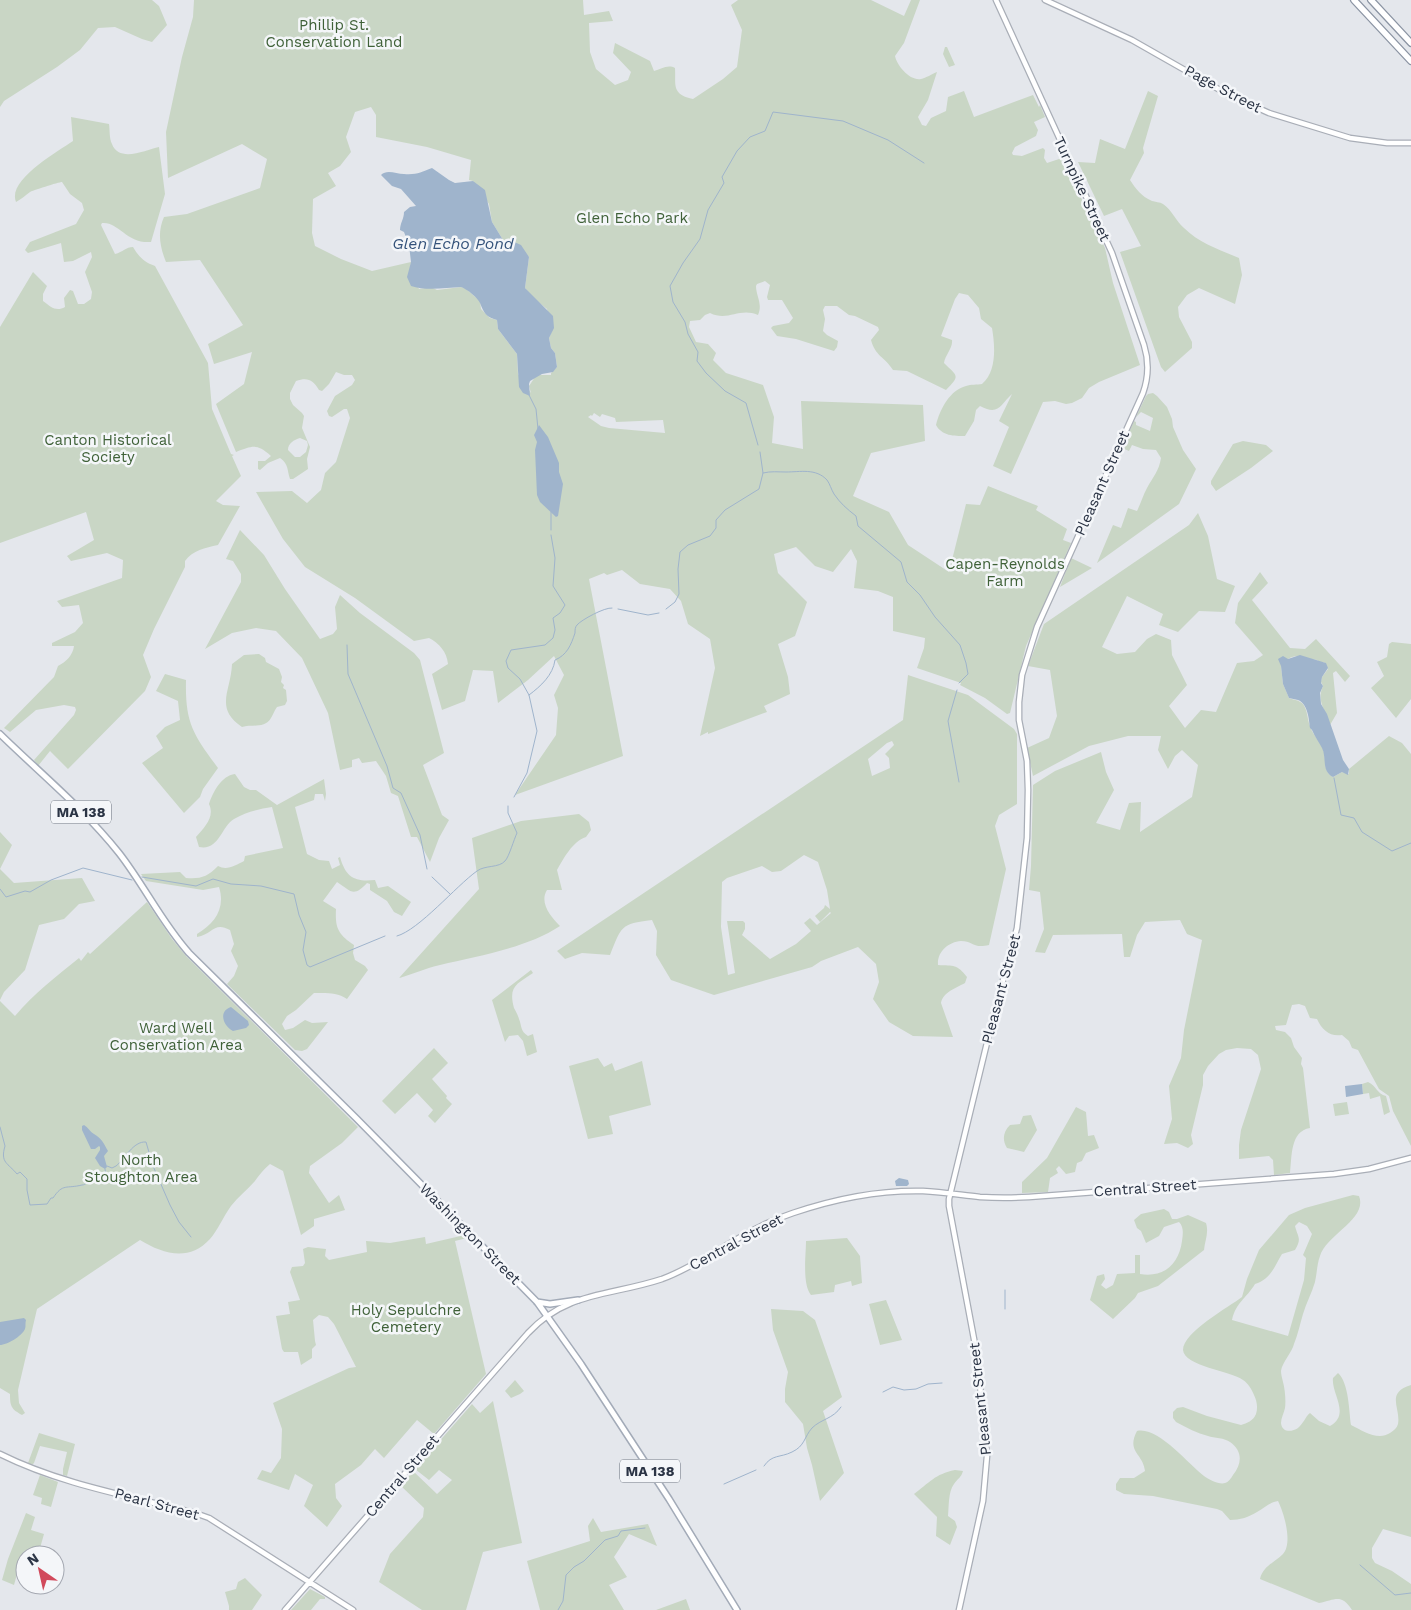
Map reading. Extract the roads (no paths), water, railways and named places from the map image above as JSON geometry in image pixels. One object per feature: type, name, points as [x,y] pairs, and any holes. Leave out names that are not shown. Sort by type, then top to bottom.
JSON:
[{"type":"highway","points":[[1354,0],[1411,61]]},
{"type":"highway","points":[[1370,0],[1411,44]]},
{"type":"main road","name":"Turnpike Street","points":[[996,0],[1112,253],[1148,359],[1146,384]]},
{"type":"main road","name":"Page Street","points":[[1045,0],[1132,40],[1227,94],[1264,111],[1350,138],[1387,143],[1411,143]]},
{"type":"main road","name":"Pleasant Street","points":[[959,1610],[983,1502],[987,1456],[981,1381],[949,1206],[950,1194],[994,1014],[1018,928],[1028,812],[1026,762],[1019,715],[1022,675],[1037,627],[1146,384]]},
{"type":"main road","name":"Washington Street","points":[[0,734],[94,824],[121,855],[189,953],[350,1112],[537,1302],[677,1512],[737,1610]]},
{"type":"main road","name":"Central Street","points":[[285,1610],[528,1334],[547,1315],[578,1300],[670,1276],[698,1263],[756,1229],[800,1210],[877,1194],[913,1191],[1013,1198],[1352,1172],[1411,1158]]},
{"type":"main road","points":[[537,1302],[550,1304],[578,1300]]},
{"type":"main road","name":"Pearl Street","points":[[0,1454],[37,1471],[60,1478],[200,1514],[353,1610]]},
{"type":"water","name":"Glen Echo Pond","points":[[432,168],[455,183],[473,181],[485,190],[492,222],[503,240],[521,245],[529,257],[525,288],[553,316],[554,328],[549,338],[551,348],[555,353],[557,367],[553,372],[542,374],[530,381],[530,396],[523,393],[519,387],[517,354],[498,329],[497,320],[486,314],[475,296],[461,287],[417,288],[411,286],[407,277],[411,262],[409,245],[404,232],[400,228],[404,212],[410,207],[416,206],[401,189],[392,186],[381,175],[389,172],[416,174]]},
{"type":"water","points":[[539,425],[548,437],[559,463],[559,472],[563,484],[558,516],[556,517],[540,502],[537,495],[535,450],[537,442],[534,435]]},
{"type":"water","points":[[1300,655],[1326,663],[1328,668],[1322,677],[1321,704],[1327,714],[1343,760],[1349,769],[1348,775],[1342,772],[1333,777],[1329,774],[1322,748],[1310,728],[1306,708],[1298,700],[1289,698],[1283,684],[1281,666],[1278,659],[1283,656],[1288,659]]},
{"type":"water","points":[[231,1007],[248,1021],[249,1025],[246,1028],[233,1031],[227,1026],[223,1015]]},
{"type":"water","points":[[1362,1084],[1363,1094],[1346,1097],[1345,1086]]},
{"type":"water","points":[[84,1125],[101,1139],[108,1151],[104,1156],[107,1167],[105,1169],[100,1166],[95,1158],[100,1147],[91,1149],[82,1130]]},
{"type":"water","points":[[899,1178],[908,1180],[909,1184],[907,1186],[896,1186],[895,1181]]},
{"type":"water","points":[[24,1318],[26,1320],[23,1332],[14,1340],[0,1345],[0,1322]]},
{"type":"waterway","points":[[758,445],[746,403],[725,391],[706,373],[697,361],[698,352],[688,334],[685,322],[673,302],[670,286],[700,239],[708,210],[724,183],[722,177],[737,151],[750,137],[765,131],[773,112],[843,121],[888,140],[924,163]]},
{"type":"waterway","points":[[529,395],[536,409],[538,429]]},
{"type":"waterway","points":[[666,609],[675,602],[679,594],[678,569],[680,552],[688,545],[710,536],[716,528],[716,520],[725,510],[759,489],[763,473],[760,452]]},
{"type":"waterway","points":[[763,473],[813,472],[827,480],[834,494],[856,516],[858,526],[901,562],[907,582],[920,595],[935,617],[960,645],[968,674],[959,683]]},
{"type":"waterway","points":[[551,512],[551,530]]},
{"type":"waterway","points":[[514,797],[527,773],[537,731],[529,695],[520,679],[508,668],[506,661],[511,650],[545,645],[553,638],[555,630],[553,618],[560,613],[565,605],[553,586],[555,558],[551,535]]},
{"type":"waterway","points":[[529,695],[546,680],[552,671],[555,660],[568,649],[577,625],[593,614],[612,608]]},
{"type":"waterway","points":[[618,609],[648,615],[659,613]]},
{"type":"waterway","points":[[347,645],[348,674],[387,766],[393,788],[401,793],[420,835],[427,869]]},
{"type":"waterway","points":[[957,690],[948,721],[959,782]]},
{"type":"waterway","points":[[1334,778],[1341,815],[1354,818],[1362,832],[1392,851],[1411,843]]},
{"type":"waterway","points":[[397,936],[406,932],[426,917],[477,871],[499,865],[505,861],[517,833],[508,813],[508,806]]},
{"type":"waterway","points":[[0,889],[6,897],[25,891],[30,892],[51,880],[83,868],[132,880]]},
{"type":"waterway","points":[[142,877],[196,886],[213,879],[231,884],[261,886],[294,894],[299,915],[306,932],[303,950],[307,965],[310,967],[385,936]]},
{"type":"waterway","points":[[432,877],[450,894]]},
{"type":"waterway","points":[[0,1127],[5,1146],[4,1159],[17,1174],[20,1172],[27,1179],[30,1205],[47,1204],[62,1188],[83,1185],[92,1178],[104,1179],[106,1175],[105,1169]]},
{"type":"waterway","points":[[107,1166],[112,1168],[116,1166],[133,1147],[141,1142],[146,1142],[153,1166],[170,1205],[179,1222],[191,1237]]},
{"type":"waterway","points":[[1005,1290],[1005,1309]]},
{"type":"waterway","points":[[883,1392],[893,1387],[904,1390],[916,1389],[928,1384],[942,1383]]},
{"type":"waterway","points":[[764,1466],[773,1458],[796,1450],[812,1428],[834,1414],[841,1407]]},
{"type":"waterway","points":[[724,1484],[756,1470]]},
{"type":"waterway","points":[[558,1610],[563,1601],[566,1575],[574,1567],[584,1561],[605,1540],[618,1536],[621,1531],[645,1528]]},
{"type":"waterway","points":[[1360,1565],[1395,1595],[1411,1593]]},
{"type":"park label","name":"Phillip St. Conservation Land","points":[[334,34]]},
{"type":"park label","name":"Glen Echo Park","points":[[632,218]]},
{"type":"park label","name":"Canton Historical Society","points":[[108,448]]},
{"type":"park label","name":"Capen-Reynolds Farm","points":[[1005,572]]},
{"type":"park label","name":"Ward Well Conservation Area","points":[[176,1036]]},
{"type":"park label","name":"North Stoughton Area","points":[[141,1168]]},
{"type":"park label","name":"Holy Sepulchre Cemetery","points":[[406,1318]]}]
